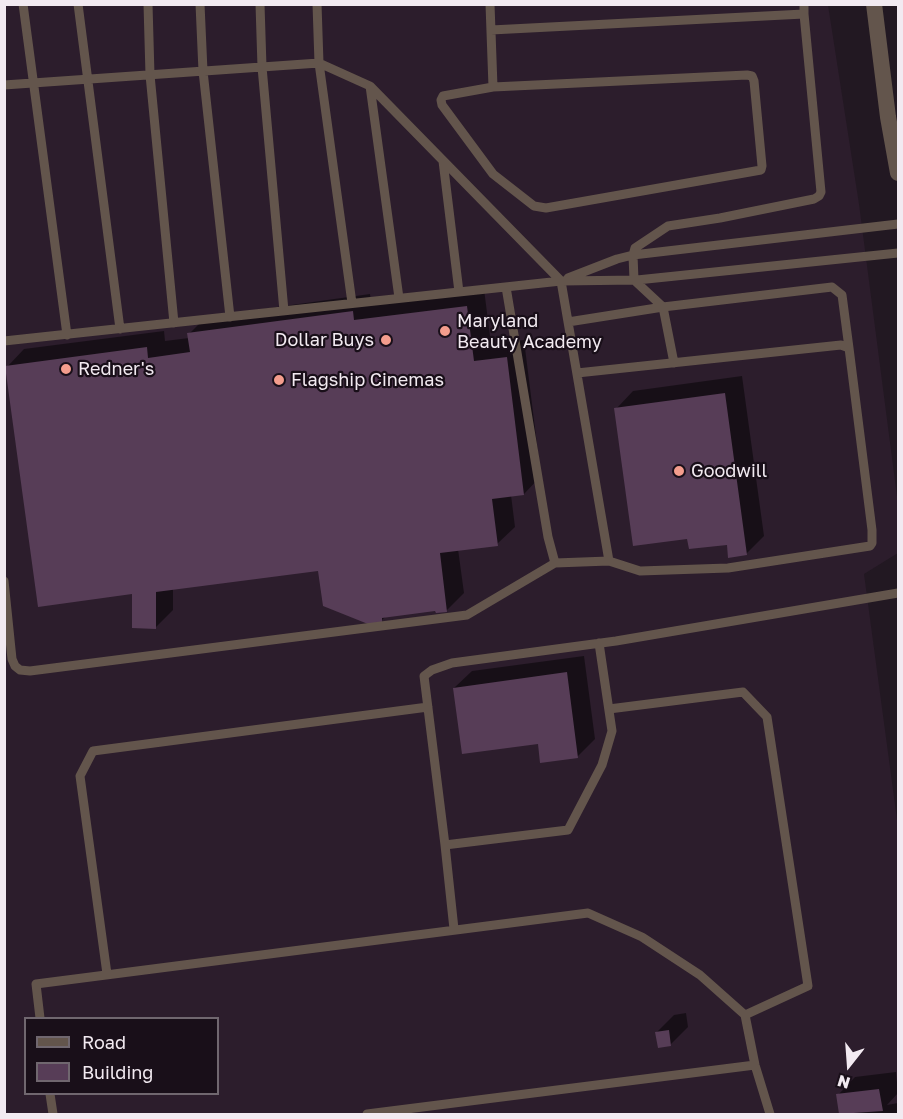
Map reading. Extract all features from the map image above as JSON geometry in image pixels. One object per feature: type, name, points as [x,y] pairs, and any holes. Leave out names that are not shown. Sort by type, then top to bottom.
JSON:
[{"type":"street","points":[[874,4],[888,117],[898,173]]},
{"type":"lane","points":[[23,4],[67,334]]},
{"type":"lane","points":[[78,4],[120,329]]},
{"type":"lane","points":[[148,4],[150,75],[174,323]]},
{"type":"lane","points":[[200,4],[203,71],[230,317]]},
{"type":"lane","points":[[260,4],[262,67],[284,311]]},
{"type":"lane","points":[[317,4],[319,63],[352,303]]},
{"type":"lane","points":[[490,4],[493,87]]},
{"type":"lane","points":[[491,30],[804,9],[821,192],[814,199],[668,226],[635,248],[633,280],[663,307],[674,363]]},
{"type":"lane","points":[[4,85],[319,63],[370,86],[561,281],[609,561]]},
{"type":"lane","points":[[752,76],[762,166],[757,171],[540,208],[534,206],[493,174],[442,105],[443,96],[493,87],[752,76]]},
{"type":"lane","points":[[370,86],[399,298]]},
{"type":"lane","points":[[443,161],[459,292]]},
{"type":"lane","points":[[561,281],[633,255],[898,224]]},
{"type":"lane","points":[[4,341],[561,281],[633,280],[898,253]]},
{"type":"lane","points":[[506,287],[548,537],[555,562]]},
{"type":"lane","points":[[4,581],[12,659],[20,670],[30,671],[467,615],[555,562],[609,561],[640,572],[728,568],[870,546],[872,530],[842,295],[832,287],[663,307],[568,322]]},
{"type":"lane","points":[[577,374],[841,345],[849,348]]},
{"type":"lane","points":[[454,929],[446,845],[424,676],[432,670],[452,663],[599,643],[898,592]]},
{"type":"lane","points":[[446,845],[568,830],[602,765],[612,731],[599,643]]},
{"type":"lane","points":[[609,709],[743,692],[767,717],[808,986],[745,1015]]},
{"type":"lane","points":[[107,974],[80,776],[93,752],[428,706]]},
{"type":"lane","points":[[40,1017],[36,984],[588,913],[642,937],[700,975],[745,1015],[755,1065],[770,1114]]},
{"type":"lane","points":[[367,1114],[755,1065]]},
{"type":"lane","points":[[50,1095],[53,1114]]},
{"type":"shaded area","points":[[5,5],[828,5],[859,204],[898,504],[898,553],[864,574],[898,827],[898,1114],[5,1114]]},
{"type":"building","points":[[467,306],[474,361],[507,357],[524,495],[492,499],[498,546],[440,553],[447,612],[436,613],[435,611],[382,618],[382,622],[368,624],[323,606],[318,571],[156,592],[156,629],[132,628],[132,594],[38,607],[5,366],[147,347],[148,358],[190,352],[187,333],[353,311],[354,320]]},
{"type":"building","name":"Goodwill","points":[[725,393],[747,555],[728,558],[727,545],[689,549],[687,539],[633,546],[614,408]]},
{"type":"building","points":[[567,672],[578,758],[540,763],[538,744],[462,754],[453,688]]},
{"type":"building","points":[[669,1030],[671,1046],[658,1048],[655,1032]]},
{"type":"building","points":[[879,1089],[883,1111],[839,1114],[836,1094]]},
{"type":"place","name":"Maryland Beauty Academy","points":[[445,331]]},
{"type":"place","name":"Dollar Buys","points":[[386,340]]},
{"type":"place","name":"Redner's","points":[[66,369]]},
{"type":"place","name":"Flagship Cinemas","points":[[279,380]]},
{"type":"place","name":"Goodwill","points":[[679,471]]}]
